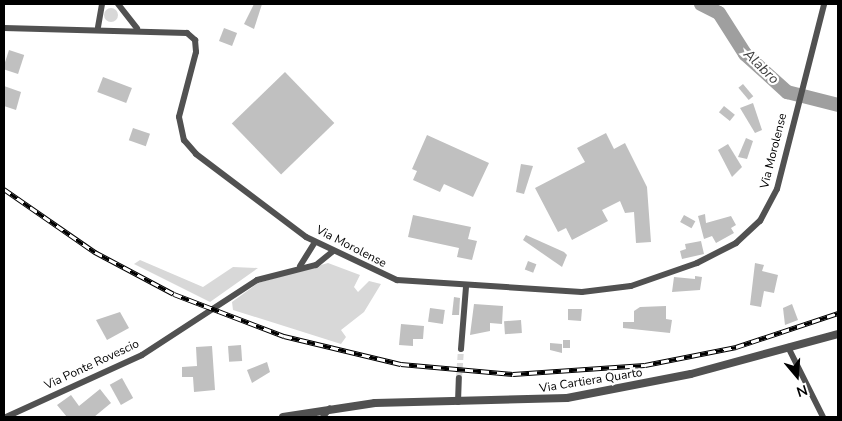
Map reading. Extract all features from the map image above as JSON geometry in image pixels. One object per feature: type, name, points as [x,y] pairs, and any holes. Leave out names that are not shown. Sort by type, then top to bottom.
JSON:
[{"type":"street","points":[[98,27],[102,4]]},
{"type":"street","points":[[118,4],[137,28]]},
{"type":"street","name":"Via Morolense","points":[[4,28],[137,28],[179,31],[194,38],[196,52],[178,120],[184,140],[201,158],[315,242],[332,252],[393,279],[466,287],[613,289],[664,275],[723,251],[748,234],[770,206],[824,4]]},
{"type":"street","points":[[300,267],[315,242]]},
{"type":"street","points":[[300,267],[321,263],[332,252]]},
{"type":"street","name":"Via Ponte Rovescio","points":[[6,417],[142,355],[261,278],[300,267]]},
{"type":"street","points":[[461,349],[466,287]]},
{"type":"street","name":"Via Cartiera Quarto","points":[[283,417],[330,408],[375,403],[538,401],[680,377],[838,334]]},
{"type":"street","points":[[788,347],[823,417]]},
{"type":"street","points":[[458,402],[459,378]]},
{"type":"street","points":[[324,417],[330,408]]},
{"type":"shaded area","points":[[111,8],[116,10],[118,15],[116,20],[111,22],[106,20],[104,15],[106,10]]},
{"type":"shaded area","points":[[140,260],[203,287],[233,267],[258,268],[210,302],[134,264]]},
{"type":"shaded area","points":[[328,263],[360,275],[354,287],[358,292],[369,281],[381,284],[364,312],[341,330],[346,337],[341,344],[233,310],[232,302],[258,283]]},
{"type":"building","points":[[254,4],[262,4],[254,29],[244,24]]},
{"type":"building","points":[[224,28],[237,33],[232,46],[219,41]]},
{"type":"building","points":[[9,50],[24,55],[18,74],[4,69]]},
{"type":"building","points":[[285,72],[334,123],[281,174],[232,123]]},
{"type":"building","points":[[103,77],[132,88],[126,103],[97,92]]},
{"type":"building","points":[[743,84],[753,96],[749,100],[738,88]]},
{"type":"building","points":[[4,86],[21,92],[16,110],[4,106]]},
{"type":"building","points":[[753,103],[762,130],[755,133],[740,108]]},
{"type":"building","points":[[724,106],[735,115],[730,121],[719,112]]},
{"type":"building","points":[[133,128],[150,134],[146,146],[129,140]]},
{"type":"building","points":[[606,133],[614,149],[625,143],[647,187],[651,242],[636,243],[634,212],[625,213],[620,201],[602,210],[608,221],[572,240],[566,228],[558,232],[535,188],[585,162],[577,148]]},
{"type":"building","points":[[427,135],[489,163],[473,197],[444,184],[440,192],[413,180],[417,171],[412,169]]},
{"type":"building","points":[[746,138],[753,141],[747,159],[738,157]]},
{"type":"building","points":[[728,144],[742,167],[732,177],[718,150]]},
{"type":"building","points":[[521,164],[533,166],[524,194],[516,192]]},
{"type":"building","points":[[705,214],[706,223],[731,216],[736,225],[731,228],[734,233],[716,243],[712,236],[704,239],[698,216]]},
{"type":"building","points":[[413,215],[471,227],[468,239],[477,241],[472,260],[457,257],[459,248],[408,237]]},
{"type":"building","points":[[684,215],[695,221],[691,228],[680,222]]},
{"type":"building","points":[[526,235],[564,252],[567,255],[562,267],[523,240]]},
{"type":"building","points":[[701,241],[704,254],[682,259],[680,251],[686,249],[685,244]]},
{"type":"building","points":[[528,261],[536,264],[533,273],[525,269]]},
{"type":"building","points":[[755,263],[764,265],[762,271],[778,275],[774,293],[764,291],[761,307],[750,305]]},
{"type":"building","points":[[695,276],[702,277],[700,290],[672,292],[674,277],[695,279]]},
{"type":"building","points":[[454,297],[460,298],[459,315],[452,315]]},
{"type":"building","points":[[474,304],[503,306],[502,324],[490,323],[490,331],[470,335]]},
{"type":"building","points":[[792,304],[798,320],[785,325],[783,308]]},
{"type":"building","points":[[666,306],[666,319],[672,320],[670,333],[623,328],[623,322],[634,322],[634,311],[640,307]]},
{"type":"building","points":[[430,308],[445,310],[443,324],[428,322]]},
{"type":"building","points":[[568,309],[582,309],[581,321],[568,320]]},
{"type":"building","points":[[120,312],[129,328],[107,340],[96,320]]},
{"type":"building","points":[[521,320],[522,333],[505,334],[504,321]]},
{"type":"building","points":[[401,324],[424,326],[423,339],[413,339],[413,346],[399,345]]},
{"type":"building","points":[[563,340],[570,340],[570,348],[563,348]]},
{"type":"building","points":[[550,343],[562,344],[562,353],[550,350]]},
{"type":"building","points":[[241,345],[242,361],[229,362],[228,346]]},
{"type":"building","points":[[212,346],[215,390],[194,392],[193,377],[182,377],[182,367],[197,366],[196,347]]},
{"type":"building","points":[[267,362],[270,372],[252,383],[247,370]]},
{"type":"building","points":[[122,378],[133,398],[121,405],[110,385]]},
{"type":"building","points":[[100,389],[111,403],[94,417],[67,417],[57,405],[71,395],[79,406]]},
{"type":"waterway","name":"Alabro","points":[[701,4],[719,13],[745,54],[787,92],[838,105]]},
{"type":"tunnel","points":[[459,378],[461,349]]},
{"type":"railway","points":[[4,189],[95,252],[174,294],[284,336],[401,364],[513,374],[645,365],[736,347],[838,313]]}]
